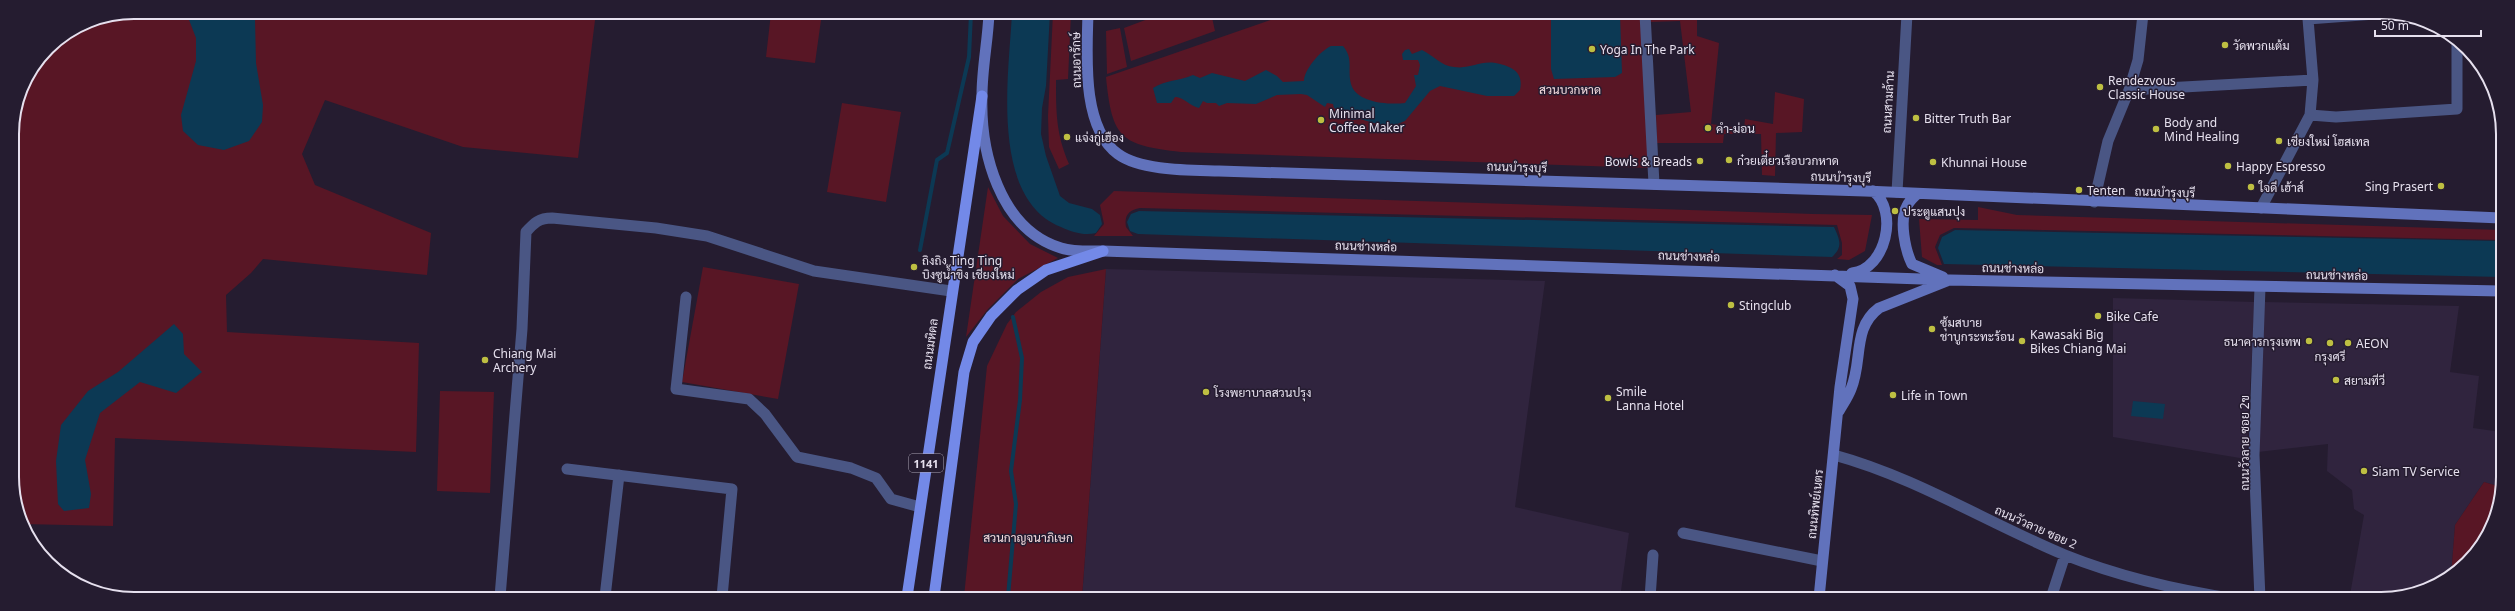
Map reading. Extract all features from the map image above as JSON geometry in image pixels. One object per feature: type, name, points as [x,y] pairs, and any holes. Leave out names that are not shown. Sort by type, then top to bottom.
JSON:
[{"type":"main road","name":"ถนนช่างหล่อ","points":[[988,19],[982,96],[985,150],[990,167],[1006,201],[1017,217],[1044,240],[1061,248],[1103,252],[1835,274],[1950,280],[2496,291]]},
{"type":"main road","name":"ถนนอารักษ์","points":[[1088,19],[1087,77],[1095,119],[1103,138],[1118,154],[1139,164],[1180,169]]},
{"type":"main road","name":"ถนนมหิดล","points":[[908,592],[951,291],[982,96]]},
{"type":"main road","name":"ถนนบำรุงบุรี","points":[[1180,169],[1873,191],[2094,202],[2496,218]]},
{"type":"main road","points":[[1835,274],[1859,272],[1873,263],[1880,250],[1885,236],[1886,213],[1884,204],[1873,191]]},
{"type":"main road","points":[[1917,194],[1907,206],[1905,214],[1905,249],[1912,264],[1950,280]]},
{"type":"main road","name":"1141","points":[[935,592],[964,372],[973,342],[991,316],[1017,290],[1046,270],[1103,252]]},
{"type":"main road","name":"ถนนทิพย์เนตร","points":[[1819,592],[1838,413],[1853,299],[1850,286],[1835,274]]},
{"type":"main road","name":"ถนนทิพย์เนตร","points":[[1838,413],[1852,388],[1862,328],[1870,315],[1879,308],[1950,280]]},
{"type":"street","points":[[1645,19],[1654,184]]},
{"type":"street","name":"ถนนสามล้าน","points":[[1897,192],[1907,19]]},
{"type":"street","points":[[2094,202],[2108,141],[2129,90],[2138,60],[2142,19]]},
{"type":"street","points":[[2261,208],[2310,116],[2313,80],[2308,19]]},
{"type":"street","points":[[2310,116],[2336,117],[2457,109],[2457,48]]},
{"type":"street","points":[[2129,90],[2313,80]]},
{"type":"street","points":[[500,592],[522,329],[526,232],[535,222],[542,218],[552,218],[706,236],[814,271],[951,291]]},
{"type":"street","name":"ถนนวัวลาย ซอย 2ข","points":[[2260,287],[2254,455],[2260,592]]},
{"type":"street","points":[[686,297],[676,389],[749,399],[765,414],[797,457],[851,468],[864,473],[876,478],[891,499],[920,507]]},
{"type":"street","name":"ถนนวัวลาย ซอย 2","points":[[1834,455],[1890,474],[2066,555],[2131,578],[2189,592]]},
{"type":"street","points":[[567,469],[732,489],[722,592]]},
{"type":"street","points":[[607,592],[619,475]]},
{"type":"street","points":[[1683,533],[1822,561]]},
{"type":"street","points":[[1650,592],[1653,555]]},
{"type":"street","points":[[2053,592],[2066,555]]},
{"type":"shaded area","points":[[1106,269],[1545,281],[1515,507],[1629,533],[1621,592],[1082,592]]},
{"type":"shaded area","points":[[2113,298],[2255,302],[2246,459],[2113,437]]},
{"type":"shaded area","points":[[2264,302],[2459,306],[2450,372],[2479,376],[2473,428],[2496,431],[2496,485],[2484,482],[2455,525],[2452,568],[2439,577],[2411,588],[2396,591],[2351,592],[2364,515],[2354,509],[2352,490],[2327,471],[2328,444],[2258,452]]},
{"type":"green space","points":[[134,19],[595,19],[578,158],[463,147],[325,100],[302,154],[315,185],[431,233],[427,275],[263,259],[251,273],[226,295],[227,332],[419,343],[416,452],[115,438],[113,526],[29,524],[25,514],[20,492],[19,126],[23,104],[34,76],[58,47],[76,34],[97,25],[119,20]]},
{"type":"green space","points":[[770,19],[821,19],[815,63],[766,57]]},
{"type":"green space","points":[[1053,19],[1071,19],[1068,79],[1056,80],[1056,102],[1059,133],[1069,164],[1059,169],[1049,147],[1048,116]]},
{"type":"green space","points":[[1148,19],[1212,19],[1215,31],[1131,61],[1124,28]]},
{"type":"green space","name":"สวนบวกหาด","points":[[1274,19],[1642,19],[1649,168],[1181,152],[1161,149],[1132,142],[1123,135],[1112,114],[1108,98],[1106,77]]},
{"type":"green space","points":[[1650,19],[1697,19],[1697,36],[1719,43],[1711,124],[1744,129],[1745,119],[1773,124],[1775,92],[1804,99],[1802,132],[1776,133],[1775,176],[1762,175],[1761,134],[1724,134],[1723,143],[1657,143],[1656,115],[1691,112],[1680,21],[1650,22]]},
{"type":"green space","points":[[1120,28],[1127,67],[1107,74],[1106,31]]},
{"type":"green space","points":[[842,103],[901,112],[886,202],[827,192]]},
{"type":"green space","points":[[988,187],[1003,216],[1030,244],[1058,258],[1018,279],[988,309],[966,337]]},
{"type":"green space","points":[[1114,191],[1872,215],[1865,251],[1849,260],[1837,259],[1842,255],[1842,243],[1837,225],[1140,208],[1130,212],[1126,219],[1126,227],[1133,236],[1094,236],[1104,224],[1100,205]]},
{"type":"green space","points":[[1978,207],[2017,215],[2496,230],[2496,240],[1954,228],[1940,235],[1935,247],[1942,265],[1937,265],[1922,257],[1919,219],[1978,220]]},
{"type":"green space","points":[[703,267],[799,284],[778,399],[682,382]]},
{"type":"green space","name":"สวนกาญจนาภิเษก","points":[[1106,269],[1082,592],[964,592],[987,366],[1007,324],[1016,312],[1041,292],[1068,277]]},
{"type":"green space","points":[[440,391],[494,392],[490,493],[437,491]]},
{"type":"green space","points":[[2484,482],[2496,486],[2492,507],[2481,535],[2468,553],[2452,568],[2455,525]]},
{"type":"water","points":[[189,19],[255,19],[256,63],[263,105],[262,122],[249,141],[224,150],[198,145],[183,131],[181,115],[196,61],[196,38]]},
{"type":"water","points":[[1012,19],[1050,19],[1046,86],[1042,108],[1041,134],[1046,156],[1060,196],[1069,203],[1092,209],[1100,215],[1102,224],[1096,233],[1078,233],[1061,227],[1038,212],[1023,190],[1013,163],[1008,132],[1008,68]]},
{"type":"water","points":[[1551,19],[1620,19],[1622,73],[1615,77],[1554,79],[1551,69]]},
{"type":"water","points":[[1331,46],[1343,46],[1346,51],[1350,64],[1351,84],[1354,90],[1366,99],[1382,103],[1405,103],[1416,86],[1414,75],[1418,75],[1420,65],[1418,60],[1403,60],[1402,54],[1405,50],[1409,49],[1412,54],[1422,50],[1445,65],[1454,67],[1468,67],[1486,63],[1501,64],[1511,68],[1518,75],[1521,83],[1520,90],[1514,96],[1487,96],[1440,86],[1430,91],[1405,121],[1395,125],[1384,126],[1360,119],[1351,120],[1350,117],[1345,114],[1339,118],[1335,116],[1340,111],[1334,108],[1333,104],[1327,103],[1325,107],[1307,95],[1301,94],[1277,95],[1256,104],[1227,103],[1219,106],[1216,103],[1207,103],[1203,101],[1199,108],[1178,97],[1175,97],[1171,103],[1157,103],[1153,88],[1162,83],[1193,75],[1200,78],[1212,73],[1245,81],[1266,70],[1277,76],[1283,82],[1304,81],[1313,61]]},
{"type":"water","points":[[1139,211],[1834,227],[1838,236],[1839,247],[1832,257],[1138,234],[1130,231],[1127,222],[1131,214]]},
{"type":"water","points":[[1955,230],[2496,241],[2496,277],[1944,264],[1938,248],[1942,237]]},
{"type":"water","points":[[174,324],[183,334],[184,354],[202,372],[176,393],[140,382],[100,413],[85,460],[91,494],[89,508],[64,511],[58,504],[56,461],[61,425],[88,391],[118,372]]},
{"type":"water","points":[[2133,401],[2165,404],[2163,419],[2131,416]]},
{"type":"waterway","points":[[920,250],[937,160],[947,153],[969,57],[971,19]]},
{"type":"waterway","points":[[1008,592],[1016,504],[1011,471],[1020,400],[1022,358],[1013,317]]},
{"type":"place","name":"วัดพวกแต้ม","points":[[2225,45]]},
{"type":"place","name":"Yoga In The Park","points":[[1592,49]]},
{"type":"place","name":"Rendezvous Classic House","points":[[2100,87]]},
{"type":"place","name":"Bitter Truth Bar","points":[[1916,118]]},
{"type":"place","name":"Minimal Coffee Maker","points":[[1321,120]]},
{"type":"place","name":"คำ-ม่อน","points":[[1708,128]]},
{"type":"place","name":"Body and Mind Healing","points":[[2156,129]]},
{"type":"place","name":"แจ่งกู่เฮือง","points":[[1067,137]]},
{"type":"place","name":"เชียงใหม่ โฮสเทล","points":[[2279,141]]},
{"type":"place","name":"ก๋วยเตี๋ยวเรือบวกหาด","points":[[1729,160]]},
{"type":"place","name":"Bowls & Breads","points":[[1700,161]]},
{"type":"place","name":"Khunnai House","points":[[1933,162]]},
{"type":"place","name":"Happy Espresso","points":[[2228,166]]},
{"type":"place","name":"Sing Prasert","points":[[2441,186]]},
{"type":"place","name":"ใจดี เฮ้าส์","points":[[2251,187]]},
{"type":"place","name":"Tenten","points":[[2079,190]]},
{"type":"place","name":"ประตูแสนปุง","points":[[1895,211]]},
{"type":"place","name":"ถิงถิง Ting Ting บิงซูน้ำขิง เชียงใหม่","points":[[914,267]]},
{"type":"place","name":"Stingclub","points":[[1731,305]]},
{"type":"place","name":"Bike Cafe","points":[[2098,316]]},
{"type":"place","name":"ซุ้มสบาย ชาบูกระทะร้อน","points":[[1932,329]]},
{"type":"place","name":"Kawasaki Big Bikes Chiang Mai","points":[[2022,341]]},
{"type":"place","name":"ธนาคารกรุงเทพ","points":[[2309,341]]},
{"type":"place","name":"กรุงศรี","points":[[2330,343]]},
{"type":"place","name":"AEON","points":[[2348,343]]},
{"type":"place","name":"Chiang Mai Archery","points":[[485,360]]},
{"type":"place","name":"สยามทีวี","points":[[2336,380]]},
{"type":"place","name":"โรงพยาบาลสวนปรุง","points":[[1206,392]]},
{"type":"place","name":"Life in Town","points":[[1893,395]]},
{"type":"place","name":"Smile Lanna Hotel","points":[[1608,398]]},
{"type":"place","name":"Siam TV Service","points":[[2364,471]]}]
